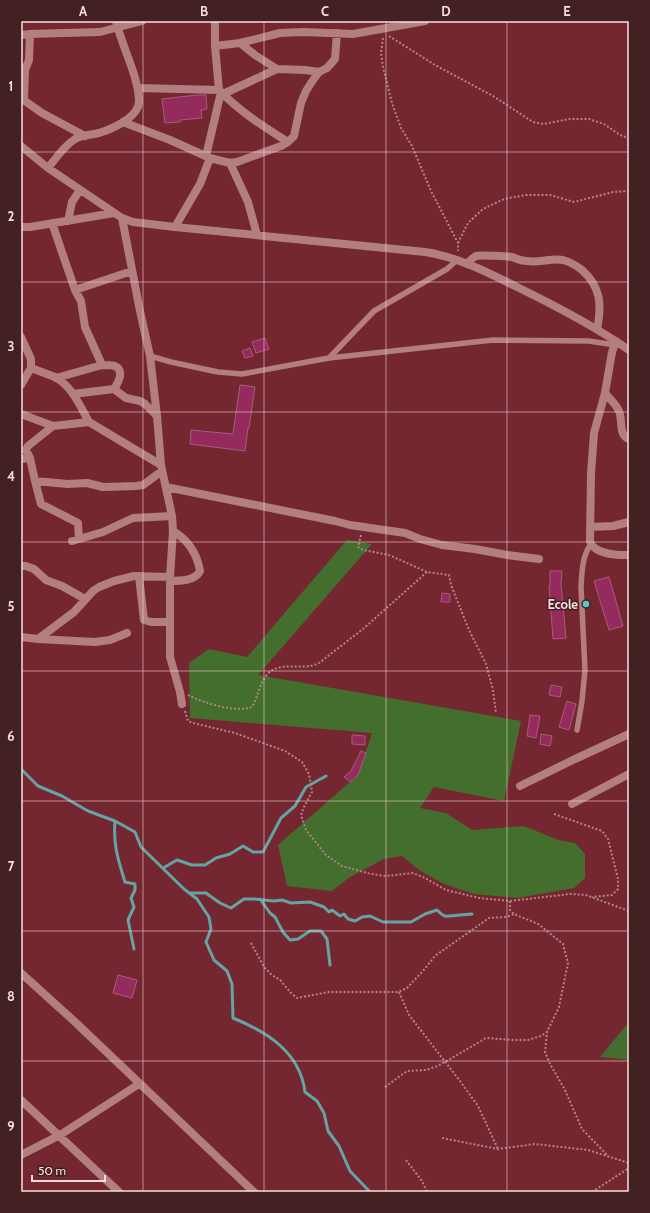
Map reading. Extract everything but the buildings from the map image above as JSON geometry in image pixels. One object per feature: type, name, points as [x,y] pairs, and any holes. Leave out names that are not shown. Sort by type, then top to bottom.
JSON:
[{"type":"street","points":[[21,35],[93,32],[117,24],[142,21]]},
{"type":"street","points":[[175,227],[200,184],[208,157],[221,92],[215,46],[215,21]]},
{"type":"street","points":[[215,46],[240,43],[280,33],[361,33],[383,25],[425,21]]},
{"type":"street","points":[[48,168],[70,142],[123,122],[132,115],[138,107],[138,88],[117,24]]},
{"type":"street","points":[[123,122],[208,157],[230,163],[237,162],[288,142],[294,136],[301,103],[306,91],[319,72],[327,68],[335,59],[337,33]]},
{"type":"street","points":[[30,34],[29,60],[24,70],[24,99],[42,114],[86,136]]},
{"type":"street","points":[[240,43],[255,56],[277,69]]},
{"type":"street","points":[[138,88],[221,92],[277,69],[319,72]]},
{"type":"street","points":[[221,92],[266,129],[288,142]]},
{"type":"street","points":[[23,151],[114,213],[133,222],[425,252],[451,258],[486,272],[540,298],[597,329],[615,343],[629,350]]},
{"type":"street","points":[[230,163],[248,202],[257,235]]},
{"type":"street","points":[[68,221],[72,202],[80,190]]},
{"type":"street","points":[[21,227],[52,224],[114,213]]},
{"type":"street","points":[[122,218],[150,356],[162,468],[172,516],[170,657],[182,704]]},
{"type":"street","points":[[52,224],[75,290],[81,301],[86,327],[102,364]]},
{"type":"street","points":[[467,264],[474,257],[479,255],[492,257],[505,256],[525,261],[558,260],[571,263],[588,276],[595,285],[600,306],[597,329]]},
{"type":"street","points":[[75,290],[132,271]]},
{"type":"street","points":[[21,337],[31,359],[31,368],[21,385]]},
{"type":"street","points":[[615,343],[592,447],[591,544],[593,547],[605,552],[629,555]]},
{"type":"street","points":[[56,378],[102,364],[115,366],[118,370],[120,378],[114,389]]},
{"type":"street","points":[[31,368],[56,378],[73,394],[89,422],[162,468]]},
{"type":"street","points":[[73,394],[114,389],[126,398],[145,404],[157,416]]},
{"type":"street","points":[[605,393],[618,409],[621,417],[622,434],[625,438],[629,439]]},
{"type":"street","points":[[21,414],[53,426],[89,422]]},
{"type":"street","points":[[53,426],[28,446],[25,459],[36,481],[41,504],[78,524],[75,540],[103,532],[133,518],[172,516]]},
{"type":"street","points":[[36,481],[76,484],[87,483],[103,487],[136,486],[142,485],[162,468]]},
{"type":"street","points":[[166,487],[317,517],[363,528],[405,533],[442,545],[475,549],[507,556],[539,559]]},
{"type":"street","points":[[590,527],[613,526],[629,522]]},
{"type":"street","points":[[38,638],[74,612],[93,591],[114,581],[134,576],[191,579],[198,575],[200,571],[192,548],[181,536],[172,531]]},
{"type":"street","points":[[21,566],[34,569],[46,580],[62,586],[85,599]]},
{"type":"street","points":[[139,576],[144,620],[151,622],[170,622]]},
{"type":"street","points":[[21,637],[95,642],[110,640],[127,633]]},
{"type":"street","points":[[520,786],[629,734]]},
{"type":"street","points":[[572,804],[629,774]]},
{"type":"street","points":[[21,973],[74,1021],[254,1192]]},
{"type":"street","points":[[21,1155],[60,1135],[139,1084]]},
{"type":"street","points":[[21,1100],[119,1192]]},
{"type":"lane","points":[[329,358],[374,311],[447,269],[457,260]]},
{"type":"lane","points":[[150,356],[218,372],[242,374],[329,358],[493,340],[589,341],[615,343]]},
{"type":"lane","points":[[577,730],[585,670],[581,587],[586,550],[591,544]]},
{"type":"path","points":[[458,243],[431,191],[412,146],[401,128],[392,103],[381,53],[383,32],[436,65],[493,96],[533,122],[543,124],[570,119],[589,119],[604,124],[620,135],[629,138]]},
{"type":"path","points":[[457,260],[458,243],[468,223],[483,209],[504,199],[526,195],[550,195],[574,202],[613,192],[629,191]]},
{"type":"path","points":[[363,528],[358,547],[363,550],[389,555],[427,572],[449,575],[451,585],[469,630],[486,664],[493,690],[496,713]]},
{"type":"path","points":[[180,692],[203,702],[240,709],[252,707],[264,679],[272,670],[280,667],[310,666],[319,663],[363,628],[427,572]]},
{"type":"path","points":[[182,704],[188,721],[235,733],[285,751],[302,762],[309,774],[312,792],[304,807],[302,815],[306,830],[326,855],[342,866],[371,874],[386,876],[413,873],[446,890],[478,898],[510,901],[570,894],[590,897],[629,911]]},
{"type":"path","points":[[554,814],[602,831],[608,839],[618,879],[618,889],[612,895],[590,897]]},
{"type":"path","points":[[510,901],[510,910],[514,914],[538,924],[563,944],[568,963],[559,1007],[547,1032],[545,1052],[564,1088],[582,1129],[609,1157]]},
{"type":"path","points":[[251,943],[264,967],[280,980],[296,998],[329,992],[398,992],[407,988],[435,956],[488,918],[506,917],[514,914]]},
{"type":"path","points":[[398,992],[409,1015],[478,1106],[498,1149]]},
{"type":"path","points":[[385,1087],[407,1071],[426,1070],[438,1066],[486,1038],[528,1040],[541,1036],[547,1032]]},
{"type":"path","points":[[442,1138],[498,1149],[544,1144],[588,1150],[629,1163]]},
{"type":"path","points":[[406,1160],[422,1181],[427,1192]]},
{"type":"path","points":[[592,1192],[629,1168]]},
{"type":"green space","points":[[347,540],[372,544],[258,675],[521,721],[504,801],[434,787],[420,808],[446,813],[472,830],[524,826],[558,840],[575,843],[585,854],[585,878],[574,888],[518,898],[474,894],[444,884],[419,870],[402,856],[384,859],[350,877],[332,891],[287,886],[278,845],[358,775],[372,733],[190,718],[189,663],[209,649],[247,657]]},
{"type":"green space","points":[[629,1022],[629,1060],[600,1057]]},
{"type":"waterway","points":[[21,769],[38,786],[62,796],[88,811],[115,821],[135,832],[141,847],[184,889],[197,899],[209,917],[211,929],[206,942],[214,960],[227,971],[232,984],[233,1018],[269,1037],[280,1045],[289,1055],[302,1078],[305,1092],[317,1101],[324,1113],[328,1131],[339,1146],[350,1171],[370,1192]]},
{"type":"waterway","points":[[163,868],[177,860],[192,865],[205,865],[216,858],[230,854],[243,846],[253,852],[263,852],[281,818],[295,806],[306,787],[326,776]]},
{"type":"waterway","points":[[115,821],[115,845],[125,882],[135,884],[135,890],[131,898],[134,907],[128,920],[134,949]]},
{"type":"waterway","points":[[191,893],[206,893],[220,903],[231,908],[244,899],[274,901],[282,900],[291,903],[310,902],[324,907],[329,912],[332,910],[340,916],[344,914],[348,919],[355,921],[362,917],[370,916],[383,922],[411,922],[425,914],[437,910],[445,916],[472,914]]},
{"type":"waterway","points":[[260,899],[270,913],[275,917],[283,932],[290,940],[298,939],[310,931],[321,931],[327,939],[330,965]]},
{"type":"place","name":"Ecole","points":[[586,604]]}]
